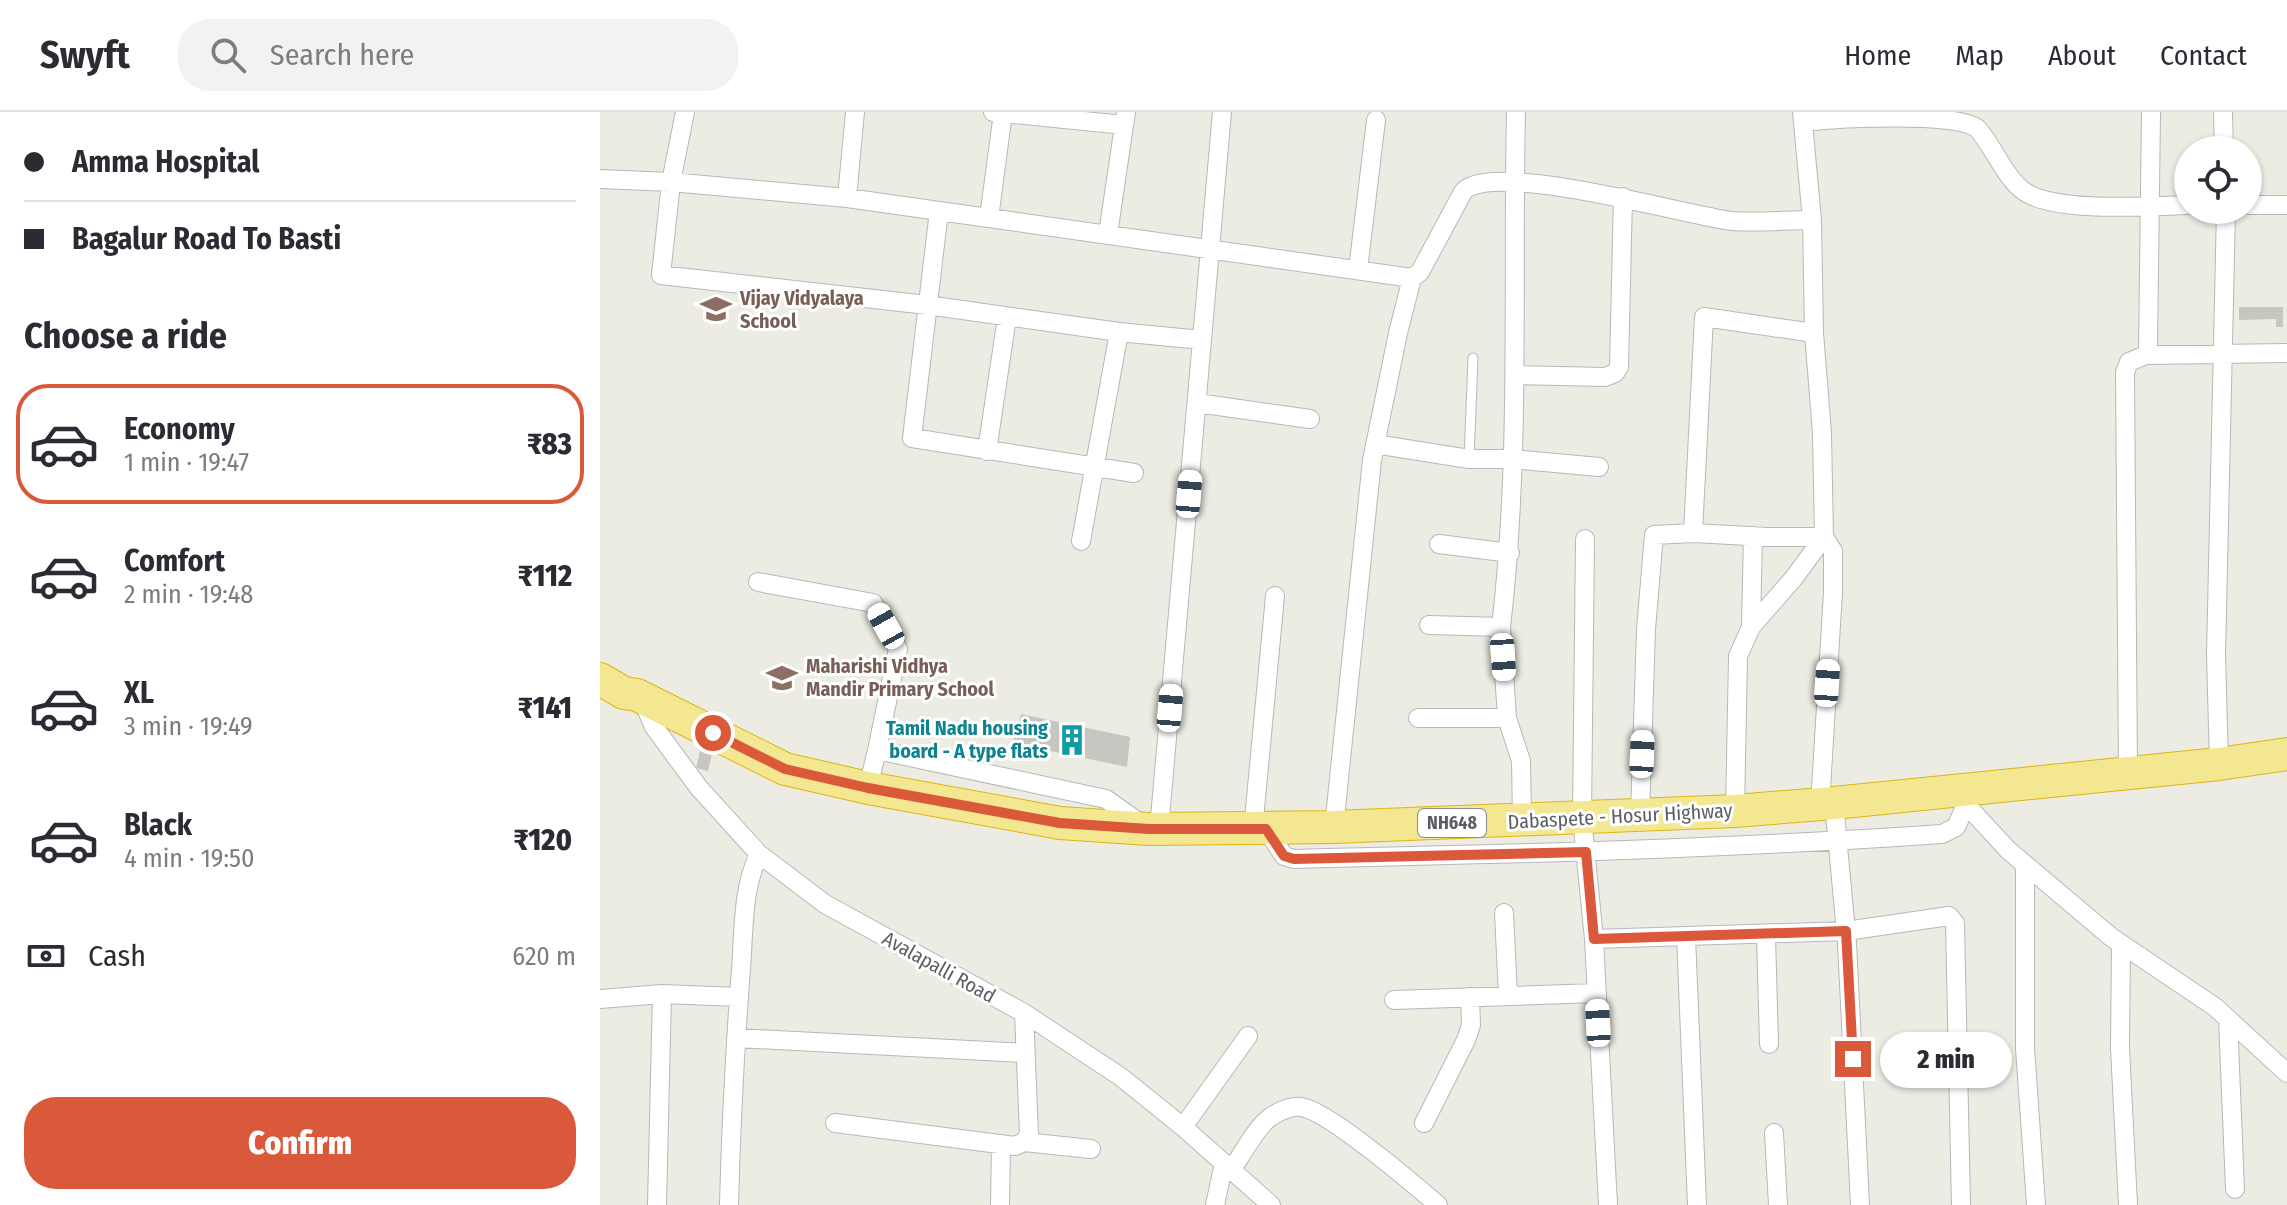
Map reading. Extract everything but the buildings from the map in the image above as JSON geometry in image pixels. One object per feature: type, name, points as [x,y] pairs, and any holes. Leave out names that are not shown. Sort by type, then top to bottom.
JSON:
[{"type":"highway","name":"NH648","points":[[600,664],[632,683],[639,696]]},
{"type":"highway","name":"NH648","points":[[600,679],[624,693],[639,696]]},
{"type":"highway","name":"Dabaspete - Hosur Highway","points":[[639,696],[785,769],[868,788],[1060,823],[1154,829],[1260,830],[1640,816],[1959,797],[2128,772],[2287,754]]},
{"type":"street","points":[[685,112],[671,182],[661,275],[1202,340]]},
{"type":"street","points":[[847,198],[855,112]]},
{"type":"street","points":[[993,112],[1125,118],[1108,234]]},
{"type":"street","points":[[877,750],[1106,799],[1154,829],[1197,403],[1222,112]]},
{"type":"street","points":[[1516,112],[1515,375],[1510,553],[1501,627],[1507,718],[1521,761],[1522,820]]},
{"type":"street","points":[[2146,355],[2151,112]]},
{"type":"street","points":[[2223,112],[2224,136]]},
{"type":"street","points":[[989,218],[1003,113]]},
{"type":"street","points":[[1860,1205],[1846,931],[1838,841],[1827,804],[1833,551],[1824,537],[1812,220],[1803,117],[1906,113],[1952,117],[1976,127],[1995,157],[2024,192],[2068,206],[2174,205]]},
{"type":"street","points":[[1358,270],[1376,120]]},
{"type":"street","points":[[600,179],[671,182],[847,198],[1412,278]]},
{"type":"street","points":[[1334,827],[1375,444],[1398,333],[1412,278],[1420,272],[1468,186],[1515,182],[1623,197],[1735,221],[1812,220]]},
{"type":"street","points":[[1515,375],[1605,377],[1615,373],[1619,367],[1623,197]]},
{"type":"street","points":[[2262,205],[2287,205]]},
{"type":"street","points":[[939,211],[912,438],[1134,473]]},
{"type":"street","points":[[2219,764],[2216,655],[2226,224]]},
{"type":"street","points":[[987,451],[1007,317]]},
{"type":"street","points":[[1693,533],[1704,317],[1814,333]]},
{"type":"street","points":[[1081,541],[1119,332]]},
{"type":"street","points":[[2128,772],[2125,372],[2129,362],[2146,355],[2287,353]]},
{"type":"street","points":[[1197,403],[1310,419]]},
{"type":"street","points":[[1375,444],[1469,459],[1512,459],[1599,467]]},
{"type":"street","points":[[1640,816],[1646,629],[1654,535],[1693,533],[1824,537]]},
{"type":"street","points":[[1751,627],[1753,536]]},
{"type":"street","points":[[1735,811],[1738,656],[1751,627],[1824,537]]},
{"type":"street","points":[[1585,539],[1582,818],[1594,939],[1608,1205]]},
{"type":"street","points":[[1439,544],[1510,553]]},
{"type":"street","points":[[758,582],[873,603],[898,649],[868,788]]},
{"type":"street","points":[[1275,596],[1260,830],[1284,856],[1294,859],[1586,852],[1942,834],[1956,827],[1959,797]]},
{"type":"street","points":[[1429,625],[1501,627]]},
{"type":"street","name":"Avalapalli Road","points":[[639,696],[654,727],[699,788],[759,854],[825,904],[1024,1013],[1121,1077],[1271,1205]]},
{"type":"street","points":[[1418,718],[1507,718]]},
{"type":"street","points":[[1959,797],[2025,865],[2121,944],[2215,1007],[2287,1073]]},
{"type":"street","points":[[729,1205],[736,1038],[748,884],[759,854]]},
{"type":"street","points":[[2025,865],[2025,1048],[2036,1205]]},
{"type":"street","points":[[1504,913],[1508,996]]},
{"type":"street","points":[[1594,939],[1766,936],[1846,931],[1949,916],[1955,923],[1961,1205]]},
{"type":"street","points":[[1686,936],[1697,1205]]},
{"type":"street","points":[[1766,936],[1769,1044]]},
{"type":"street","points":[[2121,944],[2120,1048],[2128,1205]]},
{"type":"street","points":[[1394,1000],[1596,993]]},
{"type":"street","points":[[600,999],[662,994],[739,997]]},
{"type":"street","points":[[657,1205],[662,994]]},
{"type":"street","points":[[1424,1123],[1466,1040],[1471,1025],[1470,997]]},
{"type":"street","points":[[1024,1013],[1029,1134],[1024,1142]]},
{"type":"street","points":[[2228,1019],[2235,1189]]},
{"type":"street","points":[[1183,1127],[1248,1036]]},
{"type":"street","points":[[736,1038],[1025,1053]]},
{"type":"street","points":[[1215,1205],[1228,1167],[1268,1118],[1284,1110],[1303,1107],[1329,1120],[1438,1205]]},
{"type":"street","points":[[835,1123],[1015,1146],[1024,1142],[1091,1149]]},
{"type":"street","points":[[1774,1133],[1778,1205]]},
{"type":"street","points":[[1000,1205],[1001,1144]]},
{"type":"lane","points":[[1469,459],[1473,358]]},
{"type":"place","name":"Vijay Vidyalaya School","points":[[716,309]]},
{"type":"place","name":"Maharishi Vidhya Mandir Primary School","points":[[782,678]]},
{"type":"place","name":"Tamil Nadu housing board - A type flats","points":[[1072,740]]},
{"type":"route","points":[[713,733],[785,769],[868,788],[1060,823],[1149,829],[1266,829],[1284,856],[1294,859],[1586,852],[1594,939],[1766,936],[1846,931],[1853,1059]]}]
